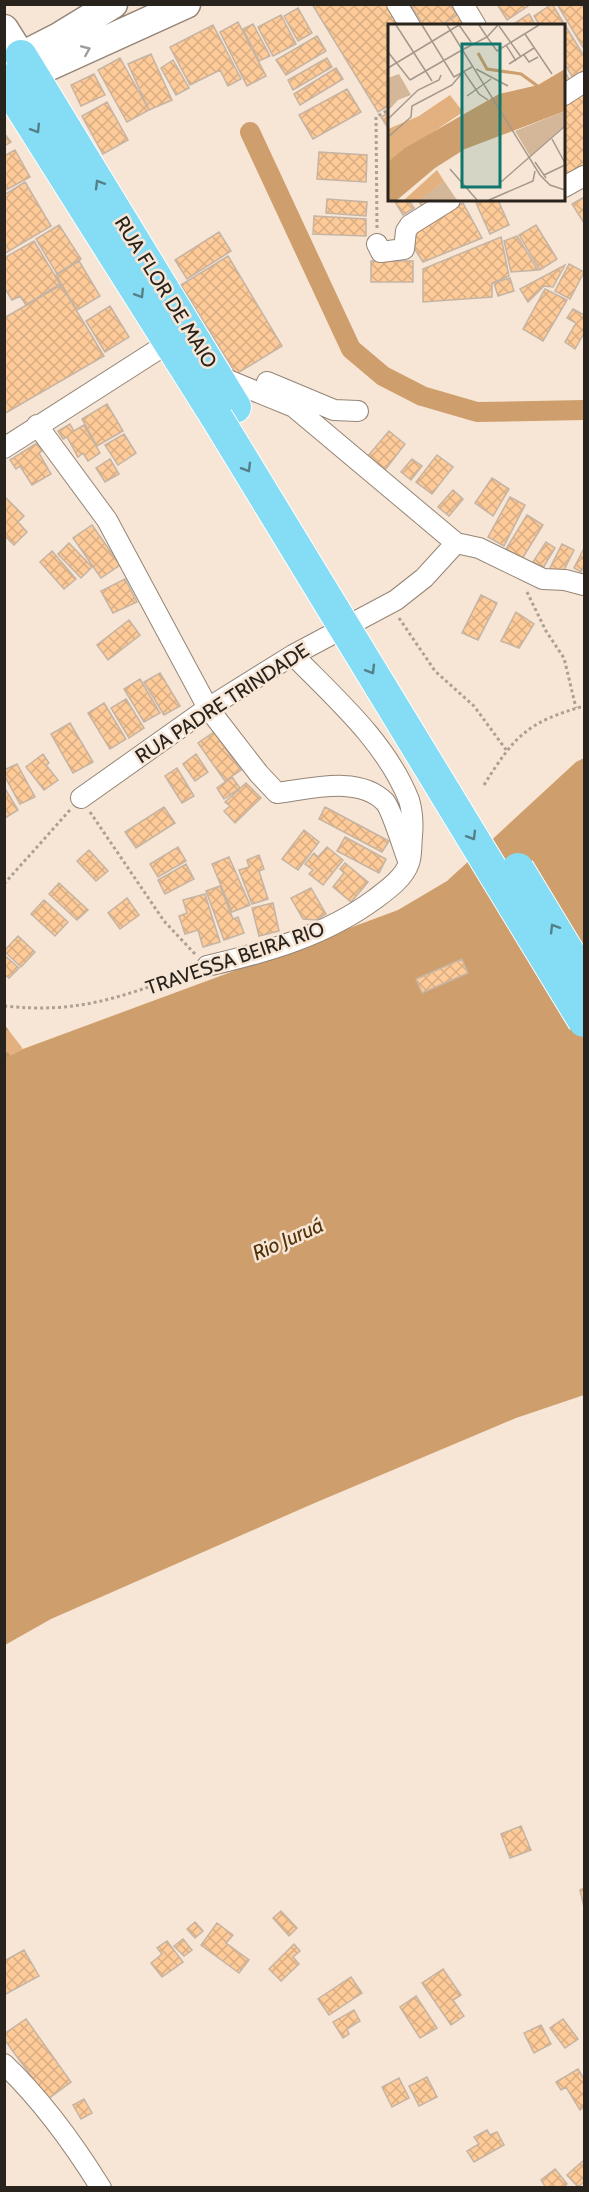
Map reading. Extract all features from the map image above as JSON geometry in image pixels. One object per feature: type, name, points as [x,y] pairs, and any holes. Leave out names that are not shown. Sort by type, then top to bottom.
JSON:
[{"type":"main road","points":[[12,74],[59,37],[113,4]]},
{"type":"main road","points":[[12,74],[174,6]]},
{"type":"main road","points":[[4,29],[12,74]]},
{"type":"main road","name":"RUA FLOR DE MAIO","points":[[12,74],[179,336],[222,395]]},
{"type":"main road","points":[[222,395],[585,978]]},
{"type":"main road","points":[[222,395],[585,1021]]},
{"type":"street","points":[[397,4],[409,24]]},
{"type":"street","points":[[463,4],[475,24]]},
{"type":"street","points":[[565,94],[585,82]]},
{"type":"street","points":[[565,186],[585,176]]},
{"type":"street","points":[[377,244],[381,252],[385,253],[404,249],[406,231],[410,225],[448,201]]},
{"type":"street","points":[[5,448],[37,425],[179,336]]},
{"type":"street","points":[[222,395],[263,380],[334,410],[358,411]]},
{"type":"street","points":[[222,395],[294,407],[317,423],[456,543],[479,548],[543,579],[566,580],[585,585]]},
{"type":"street","points":[[37,425],[107,520],[208,708],[259,774],[277,793],[321,787],[363,787],[386,803],[410,863]]},
{"type":"street","name":"RUA PADRE TRINDADE","points":[[81,798],[208,708],[293,655],[389,604],[424,578],[456,543]]},
{"type":"street","points":[[293,655],[359,722],[398,777],[410,802],[412,831],[410,863]]},
{"type":"street","name":"TRAVESSA BEIRA RIO","points":[[207,966],[311,936],[349,918],[392,887],[410,863]]},
{"type":"street","points":[[4,2064],[31,2090],[74,2145],[101,2187]]},
{"type":"path","points":[[377,244],[376,117],[388,110]]},
{"type":"path","points":[[515,566],[546,631],[564,658],[576,708]]},
{"type":"path","points":[[389,604],[435,671],[474,706],[507,752]]},
{"type":"path","points":[[484,786],[520,735],[551,715],[585,706]]},
{"type":"path","points":[[4,884],[81,798],[164,921],[207,966]]},
{"type":"path","name":"TRAVESSA BEIRA RIO","points":[[4,1006],[41,1010],[77,1008],[128,995],[207,966]]},
{"type":"green space","points":[[4,1024],[23,1049],[5,1059],[4,1059]]},
{"type":"water","name":"Rio Juruá","points":[[584,758],[584,1395],[516,1418],[310,1505],[51,1619],[5,1645],[4,1059],[23,1049],[398,910],[447,881],[576,762]]},
{"type":"building","points":[[312,4],[388,4],[400,24],[388,24],[388,106],[378,112]]},
{"type":"building","points":[[410,4],[450,4],[457,15],[442,24],[423,24]]},
{"type":"building","points":[[497,4],[531,4],[507,20]]},
{"type":"building","points":[[552,4],[564,24],[539,24],[534,16]]},
{"type":"building","points":[[557,4],[584,4],[584,49]]},
{"type":"building","points":[[298,8],[312,33],[298,41],[284,16]]},
{"type":"building","points":[[529,14],[535,24],[513,24]]},
{"type":"building","points":[[281,15],[296,44],[273,56],[258,27]]},
{"type":"building","points":[[457,15],[464,24],[442,24]]},
{"type":"building","points":[[238,22],[266,76],[247,86],[220,32]]},
{"type":"building","points":[[253,24],[270,56],[259,61],[243,29]]},
{"type":"building","points":[[213,25],[241,79],[228,86],[220,70],[190,85],[170,47]]},
{"type":"building","points":[[565,25],[584,56],[584,70],[573,78],[565,65]]},
{"type":"building","points":[[317,36],[326,51],[286,75],[276,60]]},
{"type":"building","points":[[151,54],[172,100],[149,110],[128,64]]},
{"type":"building","points":[[120,58],[149,110],[127,122],[98,70]]},
{"type":"building","points":[[327,58],[332,67],[293,90],[288,80]]},
{"type":"building","points":[[173,60],[189,88],[176,95],[161,68]]},
{"type":"building","points":[[336,68],[343,79],[300,105],[294,94]]},
{"type":"building","points":[[565,72],[570,81],[565,84]]},
{"type":"building","points":[[94,74],[105,95],[81,106],[71,85]]},
{"type":"building","points":[[347,89],[361,112],[313,139],[299,115]]},
{"type":"building","points":[[584,92],[584,166],[565,179],[565,103]]},
{"type":"building","points":[[107,102],[128,140],[103,154],[82,116]]},
{"type":"building","points":[[388,113],[388,128],[381,117]]},
{"type":"building","points":[[4,133],[11,142],[4,146]]},
{"type":"building","points":[[15,150],[30,177],[4,191],[4,156]]},
{"type":"building","points":[[319,152],[367,155],[366,182],[317,179]]},
{"type":"building","points":[[25,182],[51,226],[4,254],[4,195]]},
{"type":"building","points":[[584,197],[584,223],[572,204]]},
{"type":"building","points":[[327,199],[367,202],[366,216],[326,213]]},
{"type":"building","points":[[395,201],[410,201],[414,208],[403,215]]},
{"type":"building","points":[[419,201],[436,201],[424,209]]},
{"type":"building","points":[[498,201],[509,225],[490,234],[476,203]]},
{"type":"building","points":[[463,203],[482,238],[423,262],[407,237]]},
{"type":"building","points":[[314,216],[366,219],[366,236],[313,234]]},
{"type":"building","points":[[59,225],[81,259],[57,274],[36,239]]},
{"type":"building","points":[[536,225],[557,259],[540,270],[519,235]]},
{"type":"building","points":[[219,232],[231,251],[187,279],[175,260]]},
{"type":"building","points":[[517,236],[538,270],[511,272],[504,241]]},
{"type":"building","points":[[501,237],[509,276],[492,283],[492,297],[423,302],[423,269]]},
{"type":"building","points":[[34,241],[60,284],[26,305],[20,296],[12,300],[4,287],[4,258]]},
{"type":"building","points":[[228,256],[282,346],[236,374],[181,285]]},
{"type":"building","points":[[79,261],[100,296],[77,310],[56,275]]},
{"type":"building","points":[[371,261],[413,261],[413,282],[371,282]]},
{"type":"building","points":[[569,264],[584,272],[570,299],[555,291]]},
{"type":"building","points":[[565,265],[553,287],[544,286],[528,302],[520,289]]},
{"type":"building","points":[[510,278],[514,291],[498,296],[494,283]]},
{"type":"building","points":[[61,285],[104,356],[4,414],[4,318]]},
{"type":"building","points":[[545,289],[567,300],[543,341],[523,329]]},
{"type":"building","points":[[110,306],[129,337],[105,352],[86,321]]},
{"type":"building","points":[[573,309],[584,315],[584,333],[575,349],[565,342],[576,323],[567,318]]},
{"type":"building","points":[[107,404],[123,431],[97,446],[82,419]]},
{"type":"building","points":[[70,424],[74,431],[84,425],[100,453],[88,461],[83,453],[78,457],[67,437],[63,439],[58,431]]},
{"type":"building","points":[[389,431],[405,444],[385,470],[367,457]]},
{"type":"building","points":[[124,434],[136,453],[118,465],[105,445]]},
{"type":"building","points":[[37,443],[42,451],[39,453],[51,474],[32,485],[20,466],[16,469],[10,460]]},
{"type":"building","points":[[437,455],[453,467],[432,494],[416,482]]},
{"type":"building","points":[[110,459],[119,474],[105,482],[96,468]]},
{"type":"building","points":[[412,459],[422,466],[411,480],[401,472]]},
{"type":"building","points":[[492,478],[509,489],[493,516],[475,503]]},
{"type":"building","points":[[453,490],[463,499],[449,516],[438,507]]},
{"type":"building","points":[[4,496],[24,516],[18,522],[27,532],[14,545],[4,535]]},
{"type":"building","points":[[510,497],[525,505],[504,546],[488,537]]},
{"type":"building","points":[[527,515],[543,525],[522,559],[506,549]]},
{"type":"building","points":[[92,525],[120,565],[101,578],[73,538]]},
{"type":"building","points":[[546,542],[555,548],[543,568],[533,562]]},
{"type":"building","points":[[69,543],[92,567],[81,578],[58,554]]},
{"type":"building","points":[[562,544],[574,550],[562,574],[550,568]]},
{"type":"building","points":[[584,548],[584,565],[581,572],[574,568]]},
{"type":"building","points":[[52,551],[76,579],[64,589],[40,562]]},
{"type":"building","points":[[125,579],[137,602],[113,613],[101,591]]},
{"type":"building","points":[[481,595],[497,603],[478,640],[462,633]]},
{"type":"building","points":[[516,612],[534,624],[519,648],[501,641]]},
{"type":"building","points":[[129,620],[140,635],[108,660],[97,645]]},
{"type":"building","points":[[160,673],[180,706],[164,715],[144,682]]},
{"type":"building","points":[[140,679],[160,713],[144,722],[124,689]]},
{"type":"building","points":[[126,699],[144,728],[129,738],[111,708]]},
{"type":"building","points":[[104,703],[126,739],[110,749],[88,713]]},
{"type":"building","points":[[70,723],[93,762],[73,773],[51,734]]},
{"type":"building","points":[[214,732],[241,770],[225,781],[198,743]]},
{"type":"building","points":[[43,754],[49,763],[46,765],[58,780],[44,790],[26,767]]},
{"type":"building","points":[[196,754],[208,772],[195,781],[183,764]]},
{"type":"building","points":[[17,764],[35,797],[20,804],[4,775],[4,770]]},
{"type":"building","points":[[177,768],[194,796],[182,803],[165,776]]},
{"type":"building","points":[[232,777],[240,788],[224,799],[217,788]]},
{"type":"building","points":[[246,783],[261,798],[235,823],[224,811],[230,806],[225,802]]},
{"type":"building","points":[[4,787],[18,810],[5,818],[4,817]]},
{"type":"building","points":[[164,807],[175,823],[136,848],[125,832]]},
{"type":"building","points":[[325,807],[389,841],[382,852],[319,819]]},
{"type":"building","points":[[304,830],[319,842],[298,870],[282,859]]},
{"type":"building","points":[[345,837],[386,859],[379,873],[337,851]]},
{"type":"building","points":[[178,847],[186,861],[158,877],[150,864]]},
{"type":"building","points":[[327,847],[343,860],[323,885],[309,874],[313,870],[305,864],[314,853],[318,857]]},
{"type":"building","points":[[89,850],[108,871],[96,881],[77,861]]},
{"type":"building","points":[[259,855],[264,869],[259,871],[268,899],[252,904],[239,870],[249,867],[247,860]]},
{"type":"building","points":[[229,857],[250,905],[232,912],[212,864]]},
{"type":"building","points":[[345,863],[368,882],[351,902],[333,887],[344,873],[340,869]]},
{"type":"building","points":[[186,864],[194,879],[165,894],[158,880]]},
{"type":"building","points":[[59,883],[88,910],[77,920],[49,894]]},
{"type":"building","points":[[220,886],[233,919],[238,917],[244,933],[224,940],[206,891]]},
{"type":"building","points":[[311,888],[326,914],[316,920],[303,919],[291,898]]},
{"type":"building","points":[[205,894],[220,942],[203,947],[198,930],[185,934],[179,916],[187,913],[183,900]]},
{"type":"building","points":[[127,898],[139,915],[120,929],[108,913]]},
{"type":"building","points":[[44,900],[68,922],[55,936],[31,914]]},
{"type":"building","points":[[273,903],[279,931],[259,936],[252,908]]},
{"type":"building","points":[[18,936],[35,952],[21,967],[4,951]]},
{"type":"building","points":[[4,955],[19,968],[9,978],[4,974]]},
{"type":"building","points":[[462,959],[468,973],[422,993],[416,979]]},
{"type":"building","points":[[521,1826],[531,1850],[510,1858],[501,1834]]},
{"type":"building","points":[[584,1888],[584,1907],[580,1890]]},
{"type":"building","points":[[281,1911],[297,1928],[289,1936],[273,1918]]},
{"type":"building","points":[[195,1922],[203,1931],[195,1938],[187,1929]]},
{"type":"building","points":[[217,1923],[233,1935],[226,1943],[249,1960],[239,1973],[201,1945]]},
{"type":"building","points":[[183,1939],[192,1950],[184,1956],[174,1946]]},
{"type":"building","points":[[167,1941],[183,1962],[162,1977],[151,1963],[162,1954],[157,1948]]},
{"type":"building","points":[[294,1944],[300,1951],[293,1957],[299,1964],[281,1981],[269,1969]]},
{"type":"building","points":[[24,1950],[39,1976],[4,1995],[4,1961]]},
{"type":"building","points":[[443,1969],[461,1995],[453,2000],[464,2016],[451,2025],[422,1983]]},
{"type":"building","points":[[351,1977],[362,1993],[329,2015],[318,1999]]},
{"type":"building","points":[[416,1996],[437,2028],[420,2038],[400,2007]]},
{"type":"building","points":[[354,2010],[360,2021],[347,2029],[349,2034],[343,2038],[333,2022]]},
{"type":"building","points":[[26,2019],[71,2082],[48,2099],[4,2039],[4,2034]]},
{"type":"building","points":[[563,2019],[578,2039],[565,2048],[550,2028]]},
{"type":"building","points":[[541,2025],[551,2044],[534,2053],[524,2033]]},
{"type":"building","points":[[578,2069],[584,2079],[584,2107],[580,2110],[566,2087],[561,2090],[556,2082]]},
{"type":"building","points":[[427,2077],[437,2097],[419,2106],[409,2086]]},
{"type":"building","points":[[399,2078],[409,2098],[392,2107],[382,2087]]},
{"type":"building","points":[[84,2099],[92,2113],[81,2119],[73,2105]]},
{"type":"building","points":[[487,2130],[490,2135],[497,2132],[504,2145],[474,2162],[467,2151],[479,2144],[474,2137]]},
{"type":"building","points":[[584,2160],[584,2182],[578,2187],[567,2175]]},
{"type":"building","points":[[555,2169],[567,2184],[563,2188],[546,2188],[541,2180]]},
{"type":"waterway","points":[[250,132],[351,349],[383,376],[422,396],[477,412],[584,410]]}]
